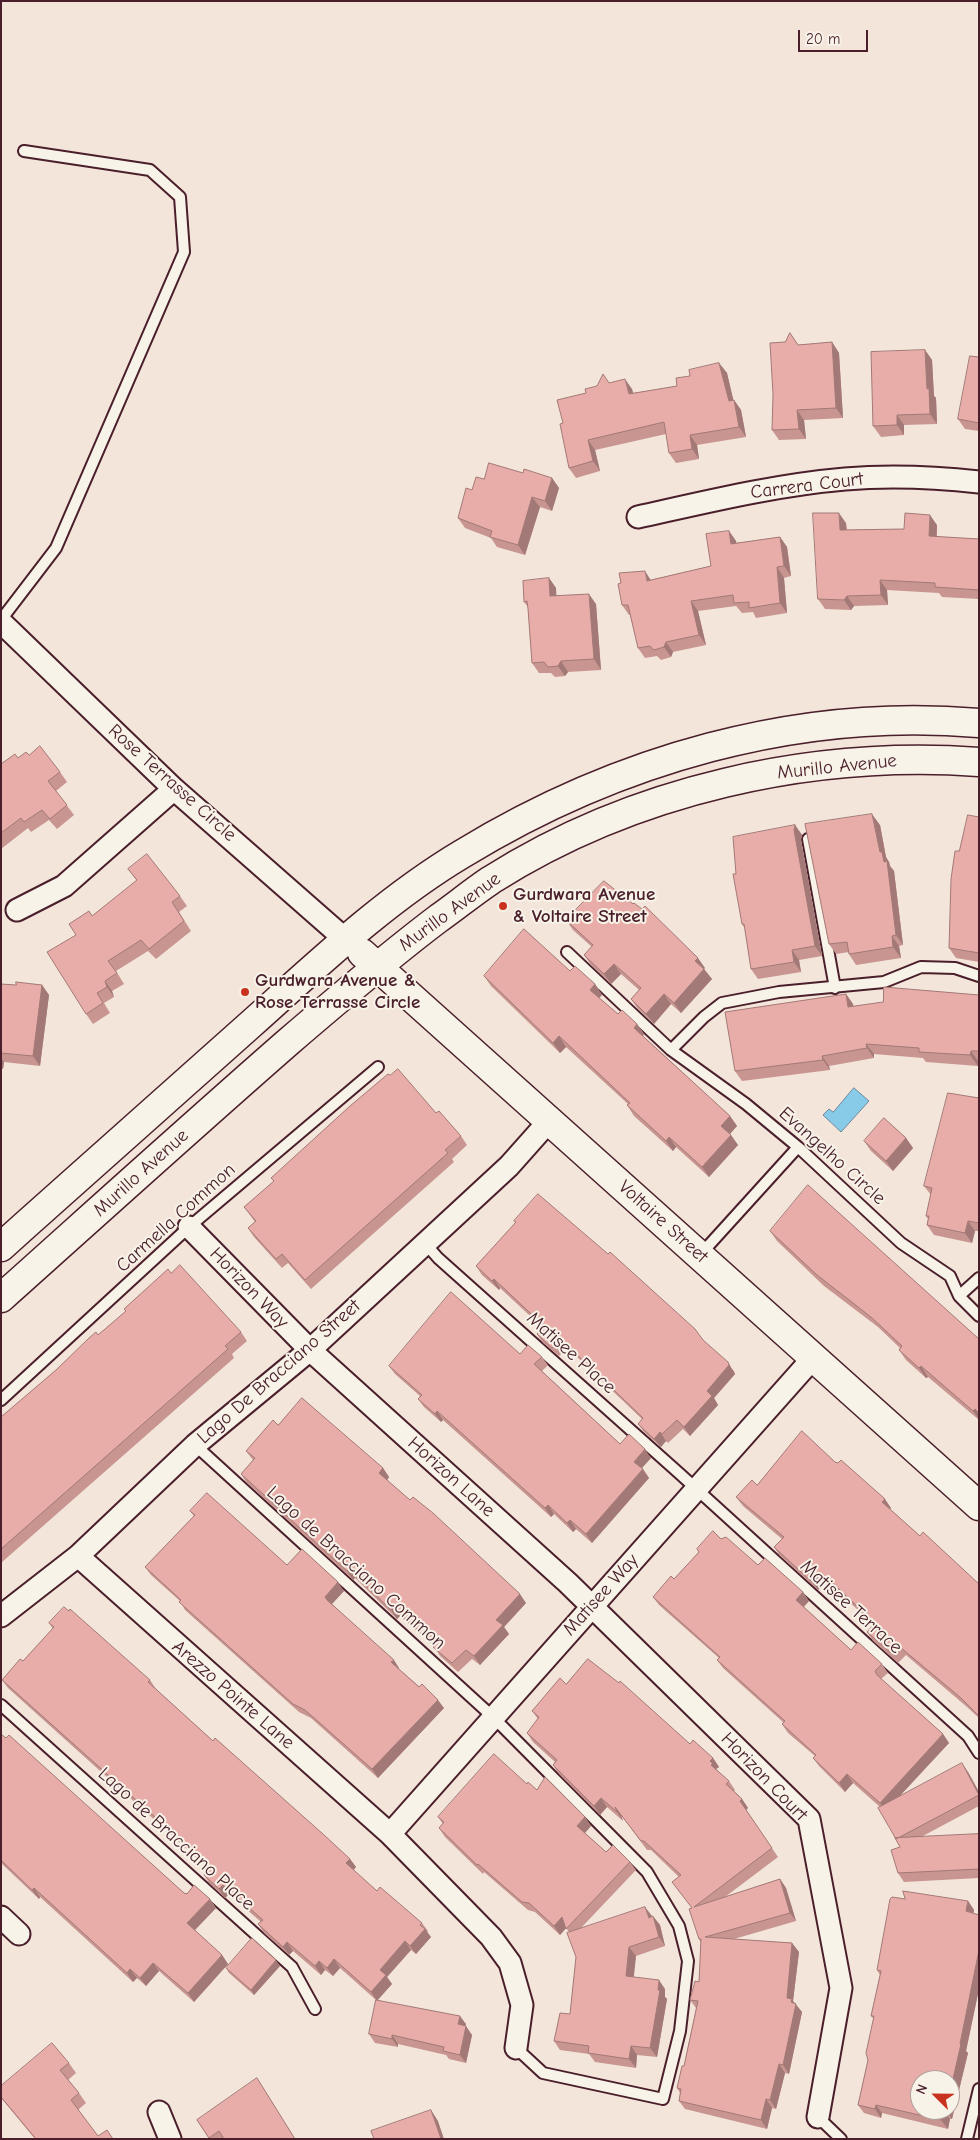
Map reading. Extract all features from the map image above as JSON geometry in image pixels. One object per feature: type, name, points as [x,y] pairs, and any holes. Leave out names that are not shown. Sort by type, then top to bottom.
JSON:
[{"type":"main road","name":"Murillo Avenue","points":[[1,1247],[346,940],[394,900],[460,854],[538,811],[630,771],[704,748],[782,731],[871,722],[951,720],[979,722]]},
{"type":"main road","name":"Murillo Avenue","points":[[1,1298],[376,966],[490,881],[547,849],[590,829],[668,799],[734,781],[807,766],[941,759],[979,762]]},
{"type":"main road","name":"Voltaire Street","points":[[346,940],[979,1506]]},
{"type":"street","name":"Carrera Court","points":[[638,517],[740,494],[845,479],[930,476],[979,482]]},
{"type":"street","name":"Rose Terrasse Circle","points":[[1,621],[174,789],[346,940]]},
{"type":"street","points":[[17,910],[64,886],[174,789]]},
{"type":"street","name":"Lago De Bracciano Street","points":[[1,1616],[78,1556],[195,1445],[310,1350],[424,1242],[508,1166],[549,1121]]},
{"type":"street","name":"Horizon Way","points":[[189,1226],[310,1350]]},
{"type":"street","name":"Horizon Lane","points":[[310,1350],[592,1606]]},
{"type":"street","name":"Matisee Way","points":[[390,1834],[813,1358]]},
{"type":"street","name":"Arezzo Pointe Lane","points":[[78,1556],[390,1834],[491,1936],[510,1963],[522,2005],[516,2048]]},
{"type":"street","name":"Horizon Court","points":[[592,1606],[809,1819],[841,1988],[818,2117]]},
{"type":"street","points":[[1,1917],[19,1934]]},
{"type":"street","points":[[159,2112],[170,2139]]},
{"type":"lane","points":[[1,621],[56,548],[184,252],[180,197],[150,170],[24,151]]},
{"type":"lane","points":[[808,839],[835,988]]},
{"type":"lane","name":"Evangelho Circle","points":[[567,952],[671,1050],[746,1104],[798,1147],[901,1243],[950,1276],[959,1296],[979,1316]]},
{"type":"lane","points":[[671,1050],[722,1003],[779,992],[884,982],[921,967],[955,968],[979,976]]},
{"type":"lane","name":"Carmella Common","points":[[1,1400],[189,1226],[378,1067]]},
{"type":"lane","points":[[700,1255],[798,1147]]},
{"type":"lane","name":"Matisee Place","points":[[424,1242],[438,1258],[696,1489]]},
{"type":"lane","points":[[959,1296],[979,1278]]},
{"type":"lane","name":"Lago de Bracciano Common","points":[[195,1445],[493,1717],[647,1872],[679,1926],[688,1961],[680,2031],[663,2098],[543,2073],[516,2048]]},
{"type":"lane","name":"Matisee Terrace","points":[[696,1489],[968,1736],[979,1753]]},
{"type":"lane","name":"Lago de Bracciano Place","points":[[1,1705],[292,1967],[316,2009]]},
{"type":"lane","points":[[967,2139],[979,2089]]},
{"type":"lane","points":[[818,2117],[841,2139]]},
{"type":"water","points":[[854,1088],[869,1101],[841,1132],[823,1115],[829,1109],[833,1112]]},
{"type":"building","points":[[790,333],[798,345],[832,342],[836,408],[797,410],[799,429],[772,430],[773,394],[770,343],[785,342]]},
{"type":"building","points":[[925,350],[930,414],[897,415],[897,425],[873,426],[871,352]]},
{"type":"building","points":[[970,356],[979,357],[979,423],[958,419]]},
{"type":"building","points":[[719,363],[729,401],[734,400],[739,427],[690,435],[692,449],[669,453],[664,422],[588,440],[593,461],[569,468],[560,424],[563,423],[557,400],[586,393],[585,389],[597,386],[603,374],[609,383],[625,379],[629,394],[677,386],[676,378],[690,376],[689,370]]},
{"type":"building","points":[[489,463],[523,473],[524,469],[552,478],[545,501],[532,497],[518,545],[490,537],[492,531],[458,518],[466,488],[472,490],[476,477],[484,479]]},
{"type":"building","points":[[813,513],[839,513],[840,530],[904,529],[905,513],[930,515],[929,536],[979,539],[979,590],[935,587],[935,583],[880,580],[881,595],[847,596],[844,600],[818,599]]},
{"type":"building","points":[[729,531],[731,544],[780,537],[784,566],[777,567],[780,603],[749,608],[749,602],[734,603],[733,595],[691,601],[699,635],[666,642],[664,647],[654,650],[650,646],[638,648],[628,605],[622,605],[618,584],[621,583],[619,573],[645,571],[647,581],[711,566],[706,534]]},
{"type":"building","points":[[549,578],[550,596],[589,594],[594,659],[561,661],[558,666],[548,667],[544,662],[532,663],[528,609],[527,601],[524,602],[523,581]]},
{"type":"building","points":[[40,746],[60,772],[48,781],[67,805],[50,819],[42,810],[24,822],[21,818],[1,833],[1,764],[15,754],[18,758],[26,752],[29,755]]},
{"type":"building","points":[[872,814],[880,852],[882,852],[884,862],[887,861],[896,935],[892,936],[893,947],[849,954],[847,942],[829,944],[805,824]]},
{"type":"building","points":[[968,815],[979,817],[979,953],[949,948],[951,879],[955,851],[959,851]]},
{"type":"building","points":[[795,825],[794,830],[815,946],[792,950],[794,962],[751,969],[733,874],[736,874],[733,837]]},
{"type":"building","points":[[147,854],[180,896],[172,902],[184,921],[149,949],[141,940],[108,961],[117,973],[105,981],[107,987],[97,993],[103,1003],[86,1014],[47,952],[76,935],[69,924],[89,911],[92,916],[137,880],[128,869]]},
{"type":"building","points":[[604,881],[633,904],[642,909],[645,906],[698,958],[695,961],[704,969],[674,1003],[664,994],[646,1014],[631,999],[641,988],[614,964],[604,974],[584,955],[593,945],[566,920]]},
{"type":"building","points":[[524,929],[570,971],[575,966],[595,984],[590,990],[618,1014],[622,1010],[637,1024],[634,1028],[730,1116],[721,1126],[731,1135],[702,1167],[669,1137],[666,1141],[627,1105],[630,1103],[559,1036],[553,1043],[484,976]]},
{"type":"building","points":[[16,982],[42,985],[33,1056],[1,1053],[1,984],[16,985]]},
{"type":"building","points":[[884,987],[979,995],[979,1051],[971,1051],[970,1055],[919,1052],[919,1048],[866,1044],[867,1048],[822,1056],[823,1060],[735,1071],[725,1012],[846,994],[848,1007],[883,1002]]},
{"type":"building","points":[[398,1069],[436,1113],[439,1111],[461,1136],[445,1150],[448,1153],[305,1280],[282,1254],[276,1259],[248,1228],[256,1221],[244,1207],[274,1181],[271,1178],[350,1106],[388,1074],[390,1075]]},
{"type":"building","points":[[948,1093],[979,1098],[979,1223],[968,1221],[965,1233],[927,1225],[929,1216],[926,1216],[932,1188],[924,1186]]},
{"type":"building","points":[[884,1118],[906,1138],[886,1161],[864,1141]]},
{"type":"building","points":[[808,1185],[979,1339],[979,1413],[975,1409],[973,1411],[921,1366],[919,1368],[899,1350],[902,1346],[871,1317],[817,1275],[770,1231]]},
{"type":"building","points":[[538,1194],[608,1254],[610,1252],[695,1329],[703,1340],[728,1362],[729,1365],[707,1391],[712,1396],[684,1427],[677,1420],[662,1434],[660,1432],[654,1439],[638,1424],[643,1418],[570,1348],[560,1341],[552,1348],[537,1334],[544,1326],[494,1279],[492,1281],[476,1266],[516,1222],[514,1221]]},
{"type":"building","points":[[180,1265],[241,1332],[225,1346],[228,1349],[1,1549],[1,1417],[56,1370],[96,1332],[98,1335],[126,1311],[124,1309],[168,1269],[171,1273]]},
{"type":"building","points":[[451,1292],[520,1354],[528,1345],[542,1357],[534,1364],[620,1444],[629,1434],[645,1449],[634,1462],[643,1469],[586,1534],[570,1520],[567,1523],[548,1505],[545,1508],[437,1411],[435,1414],[418,1399],[422,1395],[389,1366]]},
{"type":"building","points":[[302,1398],[383,1468],[379,1473],[410,1500],[413,1497],[433,1513],[520,1594],[496,1620],[503,1625],[474,1656],[466,1650],[452,1663],[393,1607],[391,1610],[349,1569],[347,1571],[241,1474],[255,1458],[246,1451],[273,1420],[278,1425]]},
{"type":"building","points":[[802,1431],[835,1462],[838,1463],[841,1460],[885,1499],[882,1502],[920,1536],[923,1532],[979,1584],[979,1716],[961,1698],[900,1647],[892,1654],[867,1632],[875,1623],[823,1574],[820,1573],[812,1582],[774,1547],[784,1537],[736,1497],[752,1480],[757,1485]]},
{"type":"building","points":[[207,1493],[287,1565],[302,1549],[338,1582],[325,1597],[327,1600],[394,1660],[391,1662],[419,1687],[422,1684],[438,1700],[372,1769],[305,1710],[293,1704],[179,1602],[181,1600],[145,1567],[195,1515],[190,1511]]},
{"type":"building","points":[[713,1531],[721,1539],[726,1537],[758,1565],[765,1558],[803,1592],[796,1600],[851,1650],[858,1642],[882,1664],[875,1671],[877,1675],[943,1734],[880,1803],[847,1774],[839,1783],[813,1758],[816,1755],[782,1724],[785,1721],[717,1660],[720,1657],[653,1597],[671,1576],[674,1579],[699,1552],[697,1549]]},
{"type":"building","points":[[64,1607],[69,1611],[70,1609],[150,1680],[148,1682],[213,1741],[215,1738],[323,1834],[350,1859],[346,1863],[377,1891],[380,1887],[422,1923],[420,1925],[425,1929],[410,1946],[405,1941],[380,1970],[386,1975],[371,1992],[334,1959],[327,1968],[319,1961],[315,1966],[287,1942],[283,1947],[258,1924],[263,1920],[223,1885],[219,1889],[204,1875],[211,1867],[2,1680],[20,1659],[23,1661],[54,1627],[49,1623]]},
{"type":"building","points":[[588,1659],[619,1683],[620,1681],[690,1744],[693,1740],[713,1758],[710,1761],[713,1764],[711,1765],[729,1781],[726,1784],[742,1799],[740,1801],[772,1848],[694,1907],[780,1879],[790,1913],[705,1937],[792,1943],[787,1998],[792,1999],[791,2002],[796,2004],[783,2065],[779,2064],[770,2100],[766,2099],[761,2120],[679,2101],[681,2089],[677,2088],[682,2066],[684,2066],[698,2001],[690,2000],[695,1981],[699,1982],[701,1939],[699,1939],[689,1909],[692,1908],[672,1882],[681,1875],[644,1841],[641,1841],[615,1807],[617,1812],[601,1798],[594,1806],[553,1765],[557,1760],[527,1733],[539,1717],[532,1711],[560,1678],[566,1684]]},
{"type":"building","points":[[1,1734],[6,1738],[9,1735],[184,1893],[187,1894],[194,1885],[210,1899],[187,1923],[222,1955],[188,1993],[153,1963],[140,1978],[130,1969],[127,1973],[34,1888],[32,1890],[1,1860]]},
{"type":"building","points":[[494,1754],[527,1784],[528,1782],[537,1790],[545,1777],[585,1817],[577,1826],[606,1852],[613,1845],[630,1862],[566,1929],[562,1917],[554,1926],[529,1903],[522,1902],[477,1865],[439,1828],[444,1822],[438,1817]]},
{"type":"building","points":[[962,1763],[979,1795],[896,1839],[878,1808]]},
{"type":"building","points":[[979,1834],[979,1869],[898,1873],[891,1850],[900,1847],[895,1838]]},
{"type":"building","points":[[903,1891],[968,1901],[966,1911],[979,1915],[979,1950],[955,2070],[910,2070],[910,2113],[876,2105],[875,2109],[858,2105],[868,2060],[866,2053],[874,2016],[871,2016],[881,1971],[877,1970],[890,1899],[892,1897],[905,1899]]},
{"type":"building","points":[[645,1907],[649,1918],[653,1916],[659,1937],[629,1947],[626,1976],[659,1980],[658,1990],[660,1990],[650,2048],[631,2046],[629,2059],[588,2053],[589,2046],[554,2041],[560,2013],[570,2014],[576,1957],[567,1933]]},
{"type":"building","points":[[252,1938],[276,1960],[251,1990],[226,1968]]},
{"type":"building","points":[[376,2000],[460,2016],[458,2024],[466,2026],[460,2055],[443,2051],[444,2047],[392,2035],[392,2039],[369,2034]]},
{"type":"building","points":[[52,2043],[69,2063],[60,2070],[79,2093],[71,2100],[98,2136],[107,2130],[113,2139],[36,2139],[1,2097],[1,2086]]},
{"type":"building","points":[[257,2078],[295,2139],[224,2139],[219,2131],[209,2138],[197,2120]]},
{"type":"building","points":[[431,2110],[441,2139],[374,2139],[371,2131]]},
{"type":"place","name":"Gurdwara Avenue & Voltaire Street","points":[[503,906]]},
{"type":"place","name":"Gurdwara Avenue & Rose Terrasse Circle","points":[[245,992]]}]
